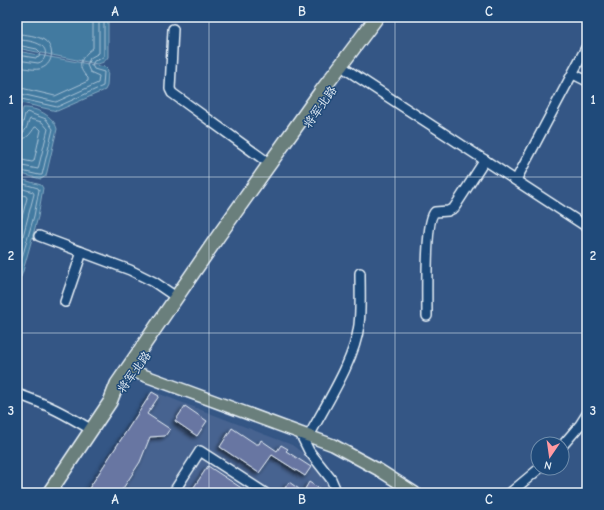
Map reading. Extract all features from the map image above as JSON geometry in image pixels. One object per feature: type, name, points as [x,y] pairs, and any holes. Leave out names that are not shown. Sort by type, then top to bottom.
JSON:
[{"type":"highway","name":"将军北路","points":[[110,402],[117,384],[176,297],[320,93],[377,17]]},
{"type":"highway","name":"将军北路","points":[[110,402],[124,389],[225,239],[387,17]]},
{"type":"highway","points":[[49,493],[110,402]]},
{"type":"main road","points":[[135,372],[304,434],[348,453],[389,476],[415,493]]},
{"type":"street","points":[[173,29],[170,89],[172,93],[270,164]]},
{"type":"street","points":[[516,180],[587,46]]},
{"type":"street","points":[[347,70],[587,226]]},
{"type":"street","points":[[573,74],[587,82]]},
{"type":"street","points":[[427,316],[428,253],[432,216],[435,212],[448,211],[454,208],[485,160]]},
{"type":"street","points":[[39,236],[138,274],[154,282],[176,297]]},
{"type":"street","points":[[65,302],[82,252]]},
{"type":"street","points":[[337,493],[331,479],[309,451],[304,434],[343,372],[353,348],[360,324],[360,273]]},
{"type":"street","points":[[17,394],[41,402],[60,411],[92,430]]},
{"type":"street","points":[[570,437],[587,414]]},
{"type":"street","points":[[173,493],[200,451],[265,493]]},
{"type":"street","points":[[510,493],[530,476]]},
{"type":"shaded area","points":[[152,391],[292,445],[312,460],[330,483],[333,493],[84,493]]},
{"type":"water","points":[[17,17],[108,17],[108,57],[103,62],[97,64],[17,48]]},
{"type":"water","points":[[17,51],[105,67],[108,70],[107,86],[105,90],[57,111],[17,102]]},
{"type":"water","points":[[23,108],[33,109],[44,113],[52,120],[57,129],[46,176],[41,179],[17,173],[17,136]]},
{"type":"water","points":[[17,178],[41,185],[43,188],[38,217],[23,271],[21,277],[17,279]]},
{"type":"building","points":[[152,392],[159,396],[147,414],[170,429],[165,436],[150,437],[140,462],[120,493],[86,493]]},
{"type":"building","points":[[185,406],[207,421],[197,436],[175,421]]},
{"type":"building","points":[[232,428],[256,444],[259,444],[261,440],[277,451],[281,445],[288,449],[286,451],[311,467],[305,476],[272,455],[259,473],[220,447]]},
{"type":"building","points":[[208,466],[249,493],[190,493]]},
{"type":"building","points":[[289,482],[299,489],[297,493],[292,493],[285,488]]},
{"type":"building","points":[[309,482],[320,489],[318,493],[311,493],[305,489]]}]
